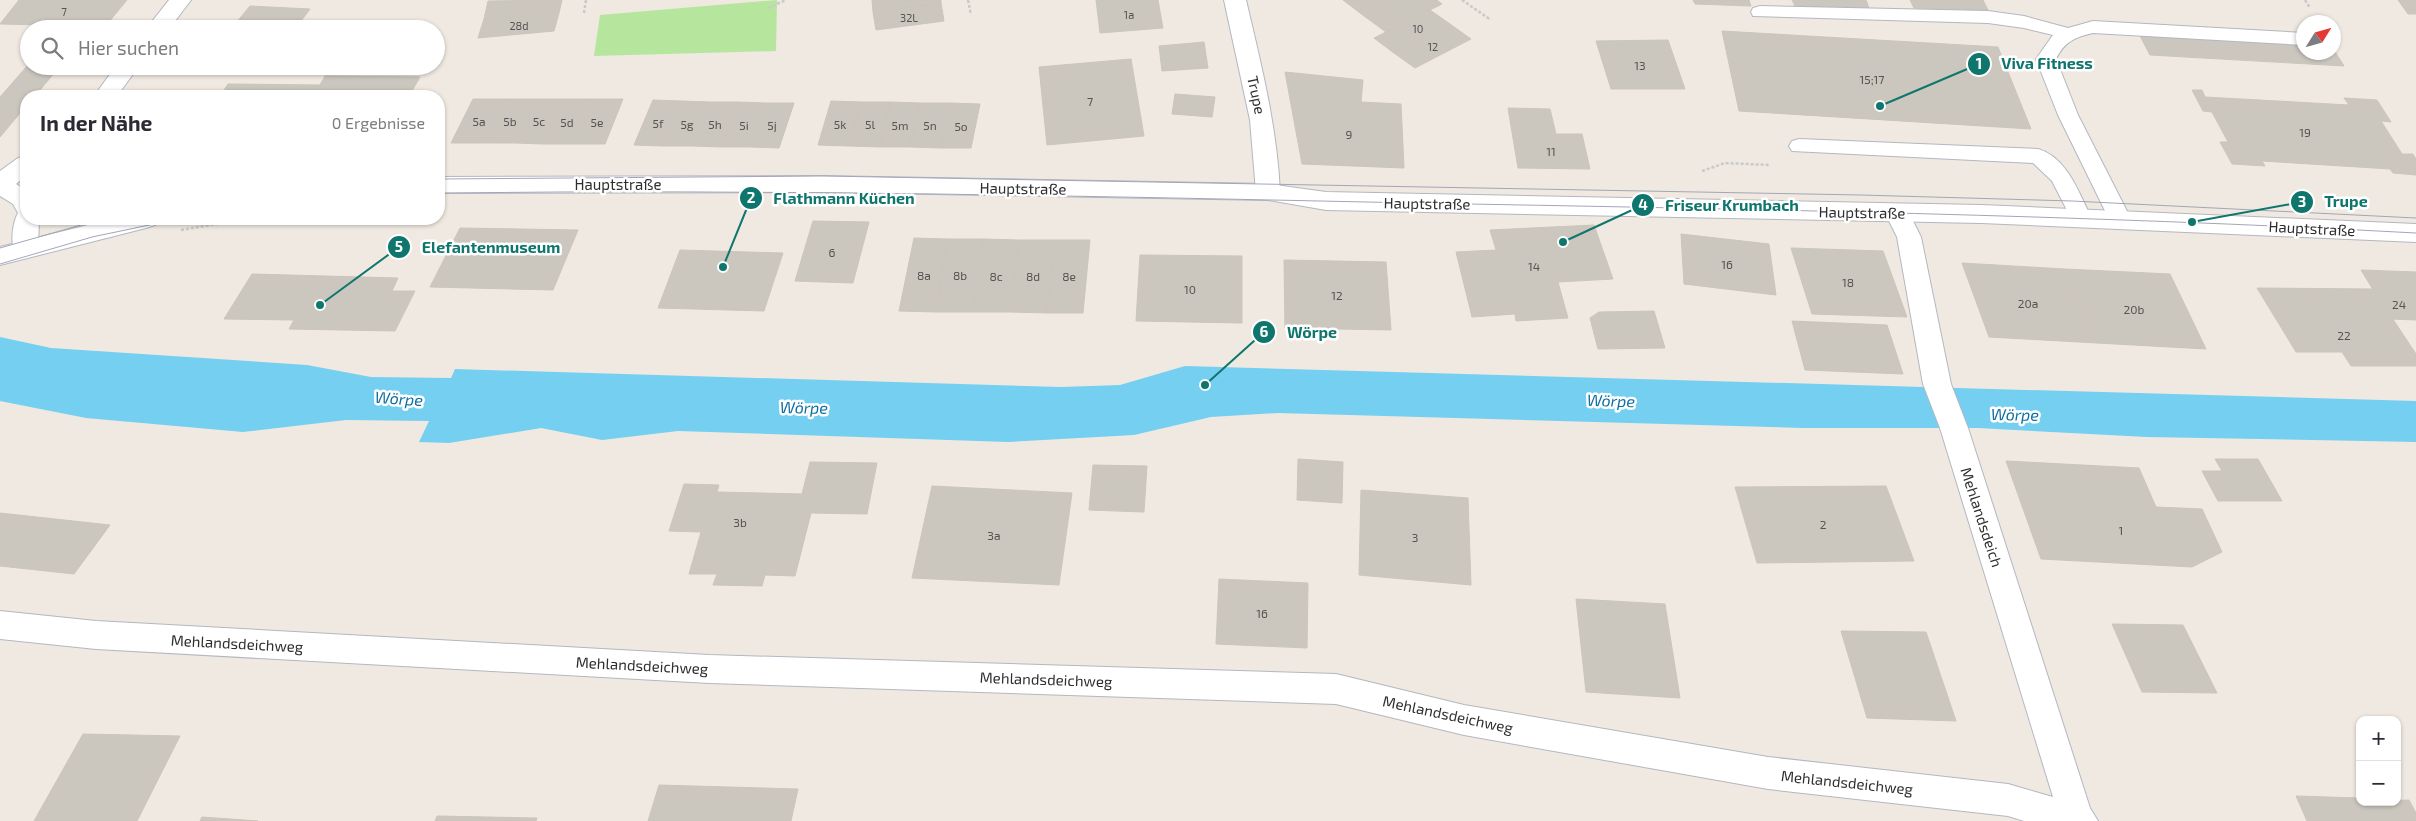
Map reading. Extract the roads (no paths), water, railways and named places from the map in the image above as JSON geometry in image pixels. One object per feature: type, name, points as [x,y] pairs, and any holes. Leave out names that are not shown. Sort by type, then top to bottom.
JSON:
[{"type":"street","points":[[165,20],[180,0]]},
{"type":"street","name":"Trupe","points":[[1235,0],[1262,117],[1268,192]]},
{"type":"street","points":[[110,90],[121,75]]},
{"type":"street","points":[[20,169],[0,184],[20,198]]},
{"type":"street","name":"Hauptstraße","points":[[445,185],[820,184],[1268,192],[1326,201],[2080,217],[2416,233]]},
{"type":"street","name":"Mehlandsdeich","points":[[1897,213],[1909,237],[1937,384],[1954,428],[2079,820]]},
{"type":"street","points":[[25,249],[27,225]]},
{"type":"street","points":[[0,256],[122,225]]},
{"type":"street","name":"Mehlandsdeichweg","points":[[0,625],[96,635],[709,669],[1336,689],[1474,722],[1768,773],[2008,800],[2079,820]]},
{"type":"lane","points":[[1760,12],[1988,16],[2024,22],[2066,33]]},
{"type":"lane","points":[[2120,219],[2068,115],[2046,59],[2054,42],[2066,33],[2093,27],[2296,39]]},
{"type":"lane","points":[[1799,146],[2038,156],[2054,167],[2065,183],[2080,217]]},
{"type":"water","points":[[0,337],[51,348],[307,365],[371,377],[451,378],[455,369],[1061,387],[1120,385],[1185,366],[2416,401],[2416,442],[2147,437],[1978,428],[1803,428],[1278,413],[1211,417],[1134,435],[1008,442],[678,431],[602,440],[541,428],[449,443],[419,442],[429,421],[346,420],[243,432],[86,418],[0,401]]},
{"type":"tram line","points":[[445,179],[824,176],[1861,195],[2072,201],[2416,218]]},
{"type":"tram line","points":[[445,193],[926,194],[1664,208],[2040,217],[2416,233]]},
{"type":"tram line","points":[[0,248],[81,225]]},
{"type":"tram line","points":[[0,264],[92,237],[149,225]]},
{"type":"place","name":"Viva Fitness","points":[[1880,106]]},
{"type":"place","name":"Trupe","points":[[2192,222]]},
{"type":"place","name":"Friseur Krumbach","points":[[1563,242]]},
{"type":"place","name":"Flathmann Küchen","points":[[723,267]]},
{"type":"place","name":"Elefantenmuseum","points":[[320,305]]},
{"type":"place","name":"Wörpe","points":[[1205,385]]}]
